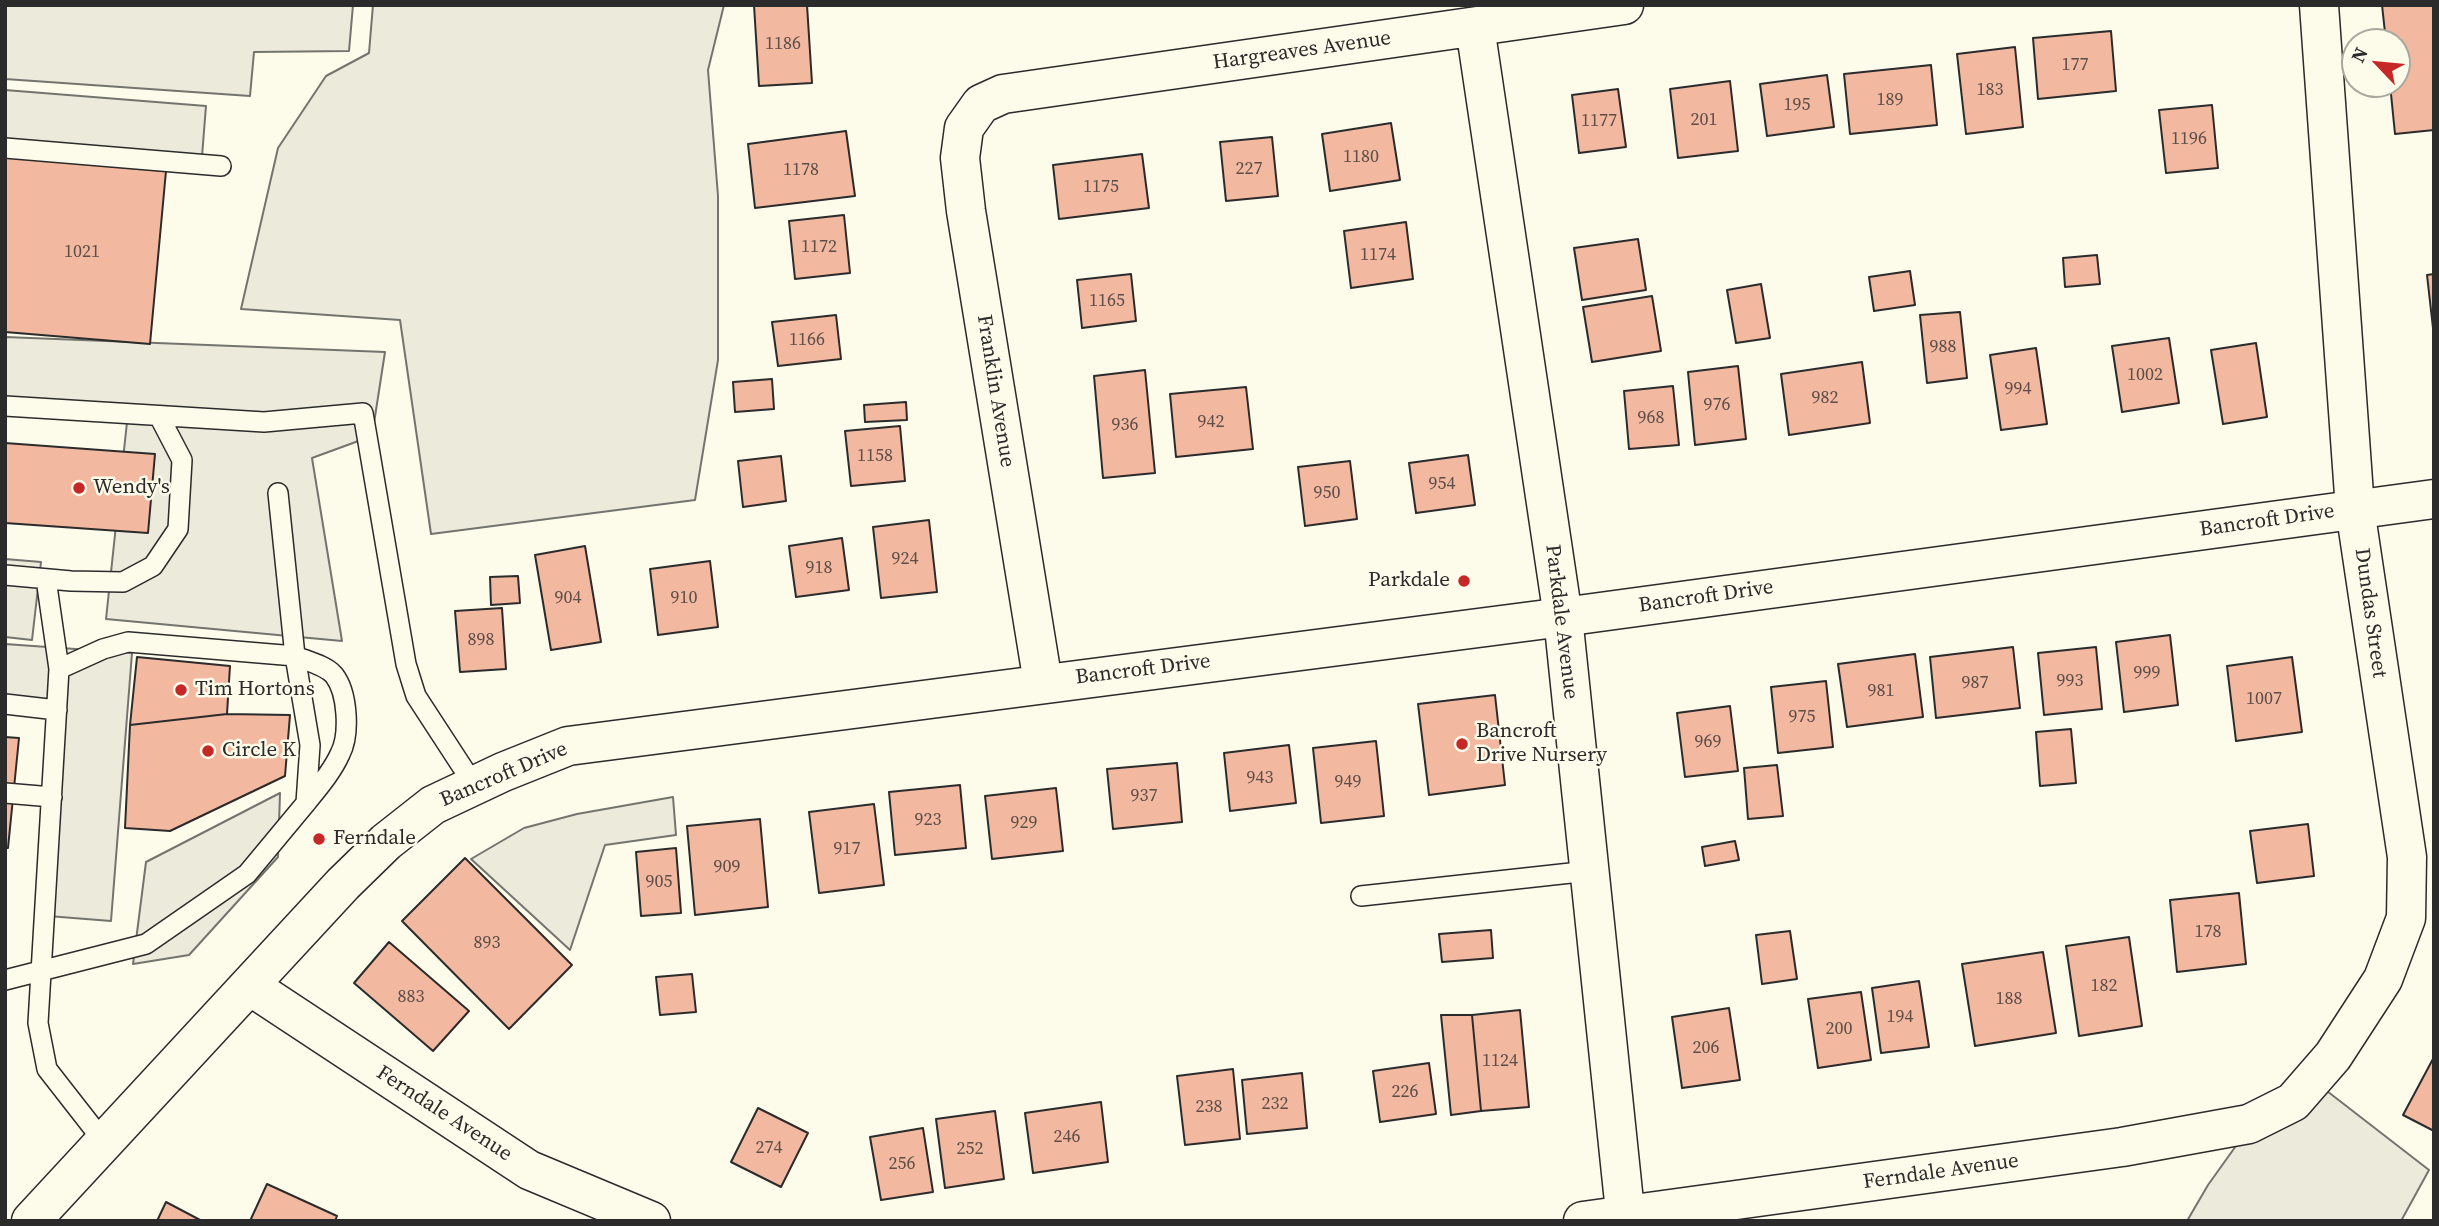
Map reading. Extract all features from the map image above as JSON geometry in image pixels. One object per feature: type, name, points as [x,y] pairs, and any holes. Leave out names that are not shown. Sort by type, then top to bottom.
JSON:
[{"type":"street","name":"Hargreaves Avenue","points":[[981,104],[1003,94],[1624,5]]},
{"type":"street","name":"Dundas Street","points":[[2293,1102],[2333,1056],[2383,979],[2406,918],[2407,857],[2355,509],[2319,5]]},
{"type":"street","name":"Parkdale Avenue","points":[[1475,27],[1563,617],[1626,1218]]},
{"type":"street","name":"Franklin Avenue","points":[[981,104],[964,128],[960,158],[968,224],[1043,683]]},
{"type":"street","name":"Bancroft Drive","points":[[30,1219],[343,884],[386,842],[433,805],[568,746],[1563,617],[2434,499]]},
{"type":"street","name":"Ferndale Avenue","points":[[250,986],[529,1170],[651,1221]]},
{"type":"street","name":"Ferndale Avenue","points":[[1583,1221],[1626,1218],[2122,1147],[2249,1124],[2293,1102]]},
{"type":"lane","points":[[5,148],[220,166]]},
{"type":"lane","points":[[5,406],[264,422],[363,413],[406,664],[416,696],[474,785]]},
{"type":"lane","points":[[5,575],[123,582],[153,566],[178,529],[182,460],[159,416]]},
{"type":"lane","points":[[278,493],[295,656],[310,746],[306,803]]},
{"type":"lane","points":[[46,579],[59,669],[38,1023],[47,1069],[104,1142]]},
{"type":"lane","points":[[5,980],[146,944],[247,874],[306,803],[341,753],[347,728],[344,700],[334,676],[318,664],[295,656],[128,642],[103,649],[59,669]]},
{"type":"lane","points":[[5,704],[57,710]]},
{"type":"lane","points":[[5,793],[52,797]]},
{"type":"lane","points":[[1360,896],[1589,870]]},
{"type":"shaded area","points":[[5,5],[353,5],[349,51],[254,52],[250,96],[5,79]]},
{"type":"shaded area","points":[[373,5],[724,5],[708,70],[718,196],[718,360],[695,500],[431,534],[400,320],[241,309],[278,148],[326,76],[369,53]]},
{"type":"shaded area","points":[[5,90],[206,106],[201,169],[5,154]]},
{"type":"shaded area","points":[[5,337],[385,352],[372,436],[312,458],[342,641],[106,619],[127,422],[5,413]]},
{"type":"shaded area","points":[[5,559],[41,562],[32,640],[5,637]]},
{"type":"shaded area","points":[[5,644],[132,653],[111,921],[48,916],[63,703],[5,699]]},
{"type":"shaded area","points":[[280,793],[278,857],[189,955],[133,964],[146,862]]},
{"type":"shaded area","points":[[673,797],[676,835],[605,845],[570,950],[471,859],[524,828],[577,814]]},
{"type":"shaded area","points":[[2314,1081],[2429,1170],[2401,1221],[2187,1221],[2208,1185],[2248,1129]]},
{"type":"building","points":[[754,5],[807,5],[812,83],[759,86]]},
{"type":"building","points":[[2382,5],[2434,5],[2434,130],[2395,134],[2391,98],[2411,98],[2411,28],[2384,28]]},
{"type":"building","points":[[2111,31],[2116,91],[2038,99],[2033,38]]},
{"type":"building","points":[[2015,47],[2023,127],[1966,134],[1957,54]]},
{"type":"building","points":[[1931,65],[1937,125],[1850,134],[1844,74]]},
{"type":"building","points":[[1827,75],[1834,127],[1767,136],[1760,84]]},
{"type":"building","points":[[1730,81],[1738,151],[1678,158],[1670,89]]},
{"type":"building","points":[[1618,89],[1626,147],[1579,153],[1572,95]]},
{"type":"building","points":[[2212,105],[2218,168],[2166,173],[2159,110]]},
{"type":"building","points":[[1391,123],[1400,180],[1330,191],[1322,134]]},
{"type":"building","points":[[846,131],[855,196],[755,208],[748,144]]},
{"type":"building","points":[[1272,137],[1278,196],[1226,201],[1220,142]]},
{"type":"building","points":[[1142,154],[1149,208],[1059,219],[1053,165]]},
{"type":"building","points":[[5,157],[166,171],[150,344],[5,332]]},
{"type":"building","points":[[844,215],[850,273],[795,279],[789,221]]},
{"type":"building","points":[[1406,222],[1413,279],[1351,288],[1344,231]]},
{"type":"building","points":[[1638,239],[1646,290],[1582,300],[1574,248]]},
{"type":"building","points":[[2097,255],[2100,284],[2065,287],[2063,258]]},
{"type":"building","points":[[1910,271],[1915,305],[1874,311],[1869,277]]},
{"type":"building","points":[[1131,274],[1136,321],[1082,328],[1077,280]]},
{"type":"building","points":[[2434,274],[2434,337],[2427,275]]},
{"type":"building","points":[[1761,284],[1770,338],[1736,343],[1727,290]]},
{"type":"building","points":[[1652,296],[1661,351],[1592,362],[1583,307]]},
{"type":"building","points":[[1960,312],[1967,378],[1927,383],[1920,315]]},
{"type":"building","points":[[836,315],[841,359],[778,366],[772,322]]},
{"type":"building","points":[[2169,338],[2179,403],[2122,412],[2112,346]]},
{"type":"building","points":[[2256,343],[2267,417],[2223,424],[2211,350]]},
{"type":"building","points":[[2036,348],[2047,424],[2001,430],[1990,355]]},
{"type":"building","points":[[1862,362],[1870,423],[1789,435],[1781,374]]},
{"type":"building","points":[[1738,366],[1746,439],[1695,445],[1688,372]]},
{"type":"building","points":[[1145,370],[1155,473],[1103,478],[1094,376]]},
{"type":"building","points":[[772,379],[774,409],[735,412],[733,382]]},
{"type":"building","points":[[1673,386],[1679,445],[1629,449],[1624,391]]},
{"type":"building","points":[[1246,387],[1253,449],[1176,457],[1170,394]]},
{"type":"building","points":[[906,402],[907,420],[865,422],[864,405]]},
{"type":"building","points":[[900,426],[905,481],[851,486],[845,431]]},
{"type":"building","name":"Wendy's","points":[[5,443],[155,454],[148,533],[5,523]]},
{"type":"building","points":[[1468,455],[1475,505],[1416,513],[1409,463]]},
{"type":"building","points":[[781,456],[786,501],[743,507],[738,461]]},
{"type":"building","points":[[1350,461],[1357,519],[1305,526],[1298,467]]},
{"type":"building","points":[[929,520],[937,592],[881,598],[873,527]]},
{"type":"building","points":[[842,538],[849,590],[796,597],[789,546]]},
{"type":"building","points":[[585,546],[601,642],[551,650],[535,555]]},
{"type":"building","points":[[710,561],[718,627],[658,635],[650,569]]},
{"type":"building","points":[[518,576],[520,603],[491,605],[490,577]]},
{"type":"building","points":[[502,608],[506,669],[460,672],[455,611]]},
{"type":"building","points":[[2170,635],[2178,705],[2124,712],[2116,642]]},
{"type":"building","points":[[2013,647],[2020,708],[1936,718],[1930,657]]},
{"type":"building","points":[[2096,647],[2102,709],[2044,715],[2038,653]]},
{"type":"building","points":[[1915,654],[1923,717],[1847,727],[1838,664]]},
{"type":"building","name":"Tim Hortons","points":[[137,657],[230,666],[227,714],[130,725]]},
{"type":"building","points":[[2292,657],[2302,732],[2236,741],[2227,666]]},
{"type":"building","points":[[1826,681],[1833,747],[1778,753],[1771,687]]},
{"type":"building","name":"Bancroft Drive Nursery","points":[[1495,695],[1505,785],[1429,795],[1418,704]]},
{"type":"building","points":[[1730,706],[1738,771],[1685,777],[1677,713]]},
{"type":"building","name":"Circle K","points":[[227,714],[290,715],[285,776],[170,831],[125,828],[130,725]]},
{"type":"building","points":[[2071,729],[2076,783],[2040,786],[2036,732]]},
{"type":"building","points":[[5,737],[19,738],[8,848],[5,848]]},
{"type":"building","points":[[1376,741],[1384,816],[1321,823],[1313,748]]},
{"type":"building","points":[[1289,745],[1296,803],[1230,811],[1224,753]]},
{"type":"building","points":[[1177,763],[1182,822],[1113,829],[1107,769]]},
{"type":"building","points":[[1777,765],[1783,816],[1748,819],[1744,768]]},
{"type":"building","points":[[960,785],[966,848],[895,855],[889,792]]},
{"type":"building","points":[[1056,788],[1063,851],[992,859],[985,796]]},
{"type":"building","points":[[874,804],[884,885],[819,893],[809,812]]},
{"type":"building","points":[[760,819],[768,907],[695,915],[687,826]]},
{"type":"building","points":[[2308,824],[2314,876],[2257,883],[2250,831]]},
{"type":"building","points":[[1735,841],[1739,860],[1705,866],[1702,847]]},
{"type":"building","points":[[676,848],[681,913],[641,916],[636,852]]},
{"type":"building","points":[[465,858],[572,965],[509,1029],[402,921]]},
{"type":"building","points":[[2239,893],[2246,964],[2177,972],[2170,900]]},
{"type":"building","points":[[1491,930],[1493,958],[1442,962],[1439,934]]},
{"type":"building","points":[[1790,931],[1797,979],[1762,984],[1756,935]]},
{"type":"building","points":[[2129,937],[2142,1026],[2079,1036],[2066,946]]},
{"type":"building","points":[[389,942],[469,1011],[433,1051],[354,983]]},
{"type":"building","points":[[2043,952],[2056,1033],[1975,1046],[1962,964]]},
{"type":"building","points":[[692,974],[696,1012],[660,1015],[656,977]]},
{"type":"building","points":[[1919,981],[1929,1047],[1881,1053],[1872,988]]},
{"type":"building","points":[[1861,992],[1871,1060],[1818,1068],[1808,999]]},
{"type":"building","points":[[1729,1008],[1740,1080],[1682,1088],[1672,1017]]},
{"type":"building","points":[[1520,1010],[1529,1107],[1481,1111],[1472,1015]]},
{"type":"building","points":[[1441,1015],[1472,1015],[1481,1111],[1451,1115]]},
{"type":"building","points":[[2434,1057],[2434,1131],[2403,1115]]},
{"type":"building","points":[[1429,1063],[1436,1114],[1380,1122],[1373,1071]]},
{"type":"building","points":[[1233,1069],[1240,1139],[1185,1145],[1177,1076]]},
{"type":"building","points":[[1302,1073],[1307,1128],[1247,1134],[1242,1080]]},
{"type":"building","points":[[1101,1102],[1108,1162],[1033,1173],[1025,1113]]},
{"type":"building","points":[[758,1108],[808,1133],[781,1187],[731,1162]]},
{"type":"building","points":[[995,1111],[1004,1179],[945,1188],[936,1119]]},
{"type":"building","points":[[923,1128],[933,1192],[881,1200],[870,1137]]},
{"type":"building","points":[[267,1184],[337,1216],[335,1221],[250,1221]]},
{"type":"building","points":[[166,1202],[202,1221],[157,1221]]},
{"type":"place","name":"Wendy's","points":[[79,488]]},
{"type":"place","name":"Parkdale","points":[[1464,581]]},
{"type":"place","name":"Tim Hortons","points":[[181,690]]},
{"type":"place","name":"Bancroft Drive Nursery","points":[[1462,744]]},
{"type":"place","name":"Circle K","points":[[208,751]]},
{"type":"place","name":"Ferndale","points":[[319,839]]}]
